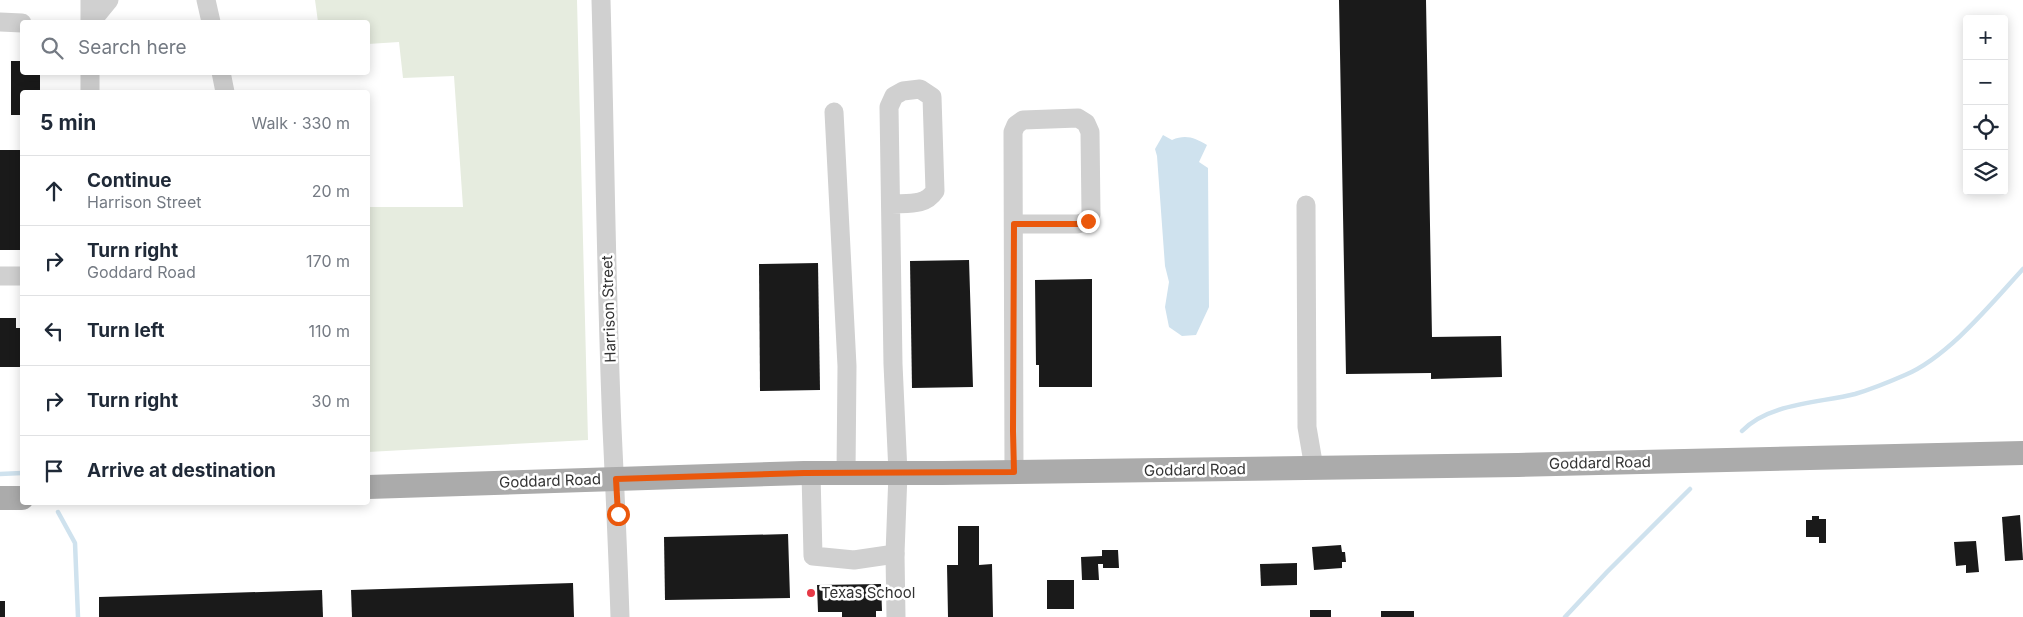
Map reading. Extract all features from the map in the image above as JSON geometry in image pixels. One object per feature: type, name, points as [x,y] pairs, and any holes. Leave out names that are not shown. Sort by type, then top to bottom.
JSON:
[{"type":"main road","name":"Goddard Road","points":[[370,487],[811,473],[1314,468],[1965,456],[2023,453]]},
{"type":"main road","points":[[0,498],[20,498]]},
{"type":"street","points":[[90,0],[90,20]]},
{"type":"street","points":[[92,20],[109,0]]},
{"type":"street","points":[[206,0],[211,20]]},
{"type":"street","name":"Harrison Street","points":[[601,0],[608,305],[620,617]]},
{"type":"street","points":[[0,22],[20,23]]},
{"type":"street","points":[[90,75],[90,90]]},
{"type":"street","points":[[221,75],[224,90]]},
{"type":"street","points":[[891,204],[921,203],[930,198],[936,191],[932,97],[920,89],[898,93],[894,96],[889,107],[894,374],[898,473],[895,554],[896,617]]},
{"type":"street","points":[[834,112],[847,366],[846,473]]},
{"type":"street","points":[[1014,224],[1078,224],[1088,221],[1091,214],[1090,132],[1086,123],[1078,118],[1023,120],[1016,125],[1013,132],[1014,472]]},
{"type":"street","points":[[1306,205],[1307,427],[1314,468]]},
{"type":"street","points":[[0,276],[20,276]]},
{"type":"street","points":[[811,473],[813,556],[854,560],[895,554]]},
{"type":"shaded area","points":[[315,0],[577,0],[588,440],[370,452],[370,207],[463,207],[454,76],[403,78],[399,42],[370,44],[370,20],[318,20]]},
{"type":"water","points":[[1163,135],[1172,140],[1182,137],[1190,138],[1207,145],[1199,162],[1208,168],[1209,307],[1196,335],[1182,336],[1169,327],[1165,307],[1169,282],[1165,266],[1155,149]]},
{"type":"building","points":[[1339,0],[1426,0],[1432,337],[1501,336],[1502,377],[1431,379],[1431,373],[1346,374]]},
{"type":"building","points":[[11,61],[20,61],[20,75],[40,75],[40,90],[20,90],[20,115],[11,115]]},
{"type":"building","points":[[0,150],[20,150],[20,250],[0,250]]},
{"type":"building","points":[[969,260],[973,387],[912,388],[910,261]]},
{"type":"building","points":[[818,263],[820,390],[760,391],[759,264]]},
{"type":"building","points":[[1092,279],[1092,387],[1039,387],[1039,365],[1036,365],[1035,280]]},
{"type":"building","points":[[0,318],[16,318],[16,328],[20,328],[20,367],[0,367]]},
{"type":"building","points":[[2020,515],[2023,560],[2005,561],[2002,517]]},
{"type":"building","points":[[1812,516],[1826,519],[1826,543],[1819,543],[1819,537],[1806,537],[1806,520],[1812,520]]},
{"type":"building","points":[[958,526],[979,526],[979,565],[992,564],[993,617],[948,617],[947,565],[958,565]]},
{"type":"building","points":[[788,534],[790,598],[665,600],[664,537]]},
{"type":"building","points":[[1976,541],[1979,572],[1966,573],[1966,565],[1956,566],[1954,542]]},
{"type":"building","points":[[1341,545],[1342,552],[1345,552],[1346,562],[1342,562],[1342,568],[1314,570],[1312,547]]},
{"type":"building","points":[[1102,550],[1118,550],[1119,568],[1103,568],[1103,564],[1098,564],[1099,580],[1082,580],[1081,557],[1102,556]]},
{"type":"building","points":[[1297,563],[1297,585],[1261,586],[1260,564]]},
{"type":"building","points":[[1047,580],[1074,580],[1074,609],[1047,609]]},
{"type":"building","points":[[573,583],[574,617],[352,617],[351,590]]},
{"type":"building","points":[[881,584],[882,611],[876,611],[876,617],[842,617],[842,612],[818,612],[817,585]]},
{"type":"building","points":[[322,590],[323,617],[99,617],[99,597]]},
{"type":"building","points":[[0,601],[5,601],[5,617],[0,617]]},
{"type":"building","points":[[1310,610],[1331,610],[1331,617],[1310,617]]},
{"type":"building","points":[[1381,611],[1414,611],[1414,617],[1381,617]]},
{"type":"waterway","points":[[1742,431],[1753,422],[1780,409],[1855,394],[1874,388],[1921,367],[1953,343],[2023,269]]},
{"type":"waterway","points":[[0,474],[20,473]]},
{"type":"waterway","points":[[1565,617],[1690,489]]},
{"type":"waterway","points":[[58,512],[75,543],[78,617]]},
{"type":"place","name":"Texas School","points":[[811,593]]},
{"type":"route","points":[[618,514],[616,479],[804,473],[1014,472],[1014,224],[1078,224],[1088,221]]}]
